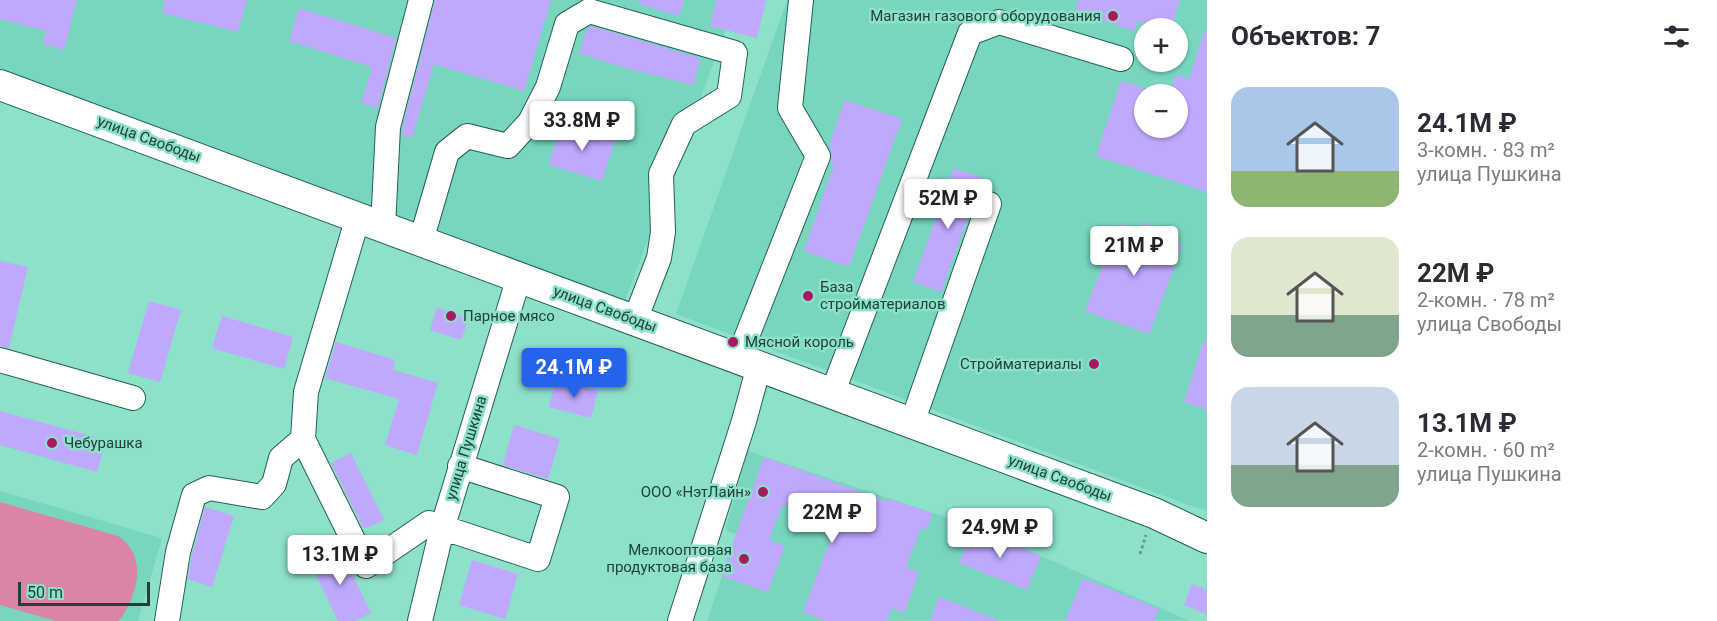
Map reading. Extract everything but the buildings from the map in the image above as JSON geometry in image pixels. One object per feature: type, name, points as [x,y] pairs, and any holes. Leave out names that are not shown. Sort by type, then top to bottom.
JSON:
[{"type":"main road","name":"улица Свободы","points":[[0,85],[1154,513],[1207,538]]},
{"type":"street","points":[[421,0],[388,128],[370,222],[306,392],[303,439],[366,566],[429,524],[538,559],[557,497],[460,466]]},
{"type":"street","points":[[680,621],[744,421],[749,363],[818,156],[790,108],[801,0]]},
{"type":"street","points":[[421,241],[447,152],[467,136],[508,146],[530,122],[548,87],[567,24],[589,10],[735,53],[729,96],[684,124],[661,174],[663,232],[659,258],[635,320]]},
{"type":"street","points":[[832,394],[970,33],[999,22],[1121,59]]},
{"type":"street","points":[[912,423],[989,204]]},
{"type":"street","name":"улица Пушкина","points":[[420,621],[460,466],[519,277]]},
{"type":"street","points":[[0,360],[133,398]]},
{"type":"street","points":[[167,621],[178,552],[194,495],[209,488],[262,497],[274,484],[281,458],[303,439]]},
{"type":"shaded area","points":[[0,0],[737,0],[621,312],[0,83]]},
{"type":"shaded area","points":[[787,0],[1207,0],[1207,510],[676,314]]},
{"type":"shaded area","points":[[748,451],[972,526],[1188,620],[707,621],[736,534],[725,530]]},
{"type":"shaded area","points":[[0,491],[162,538],[138,621],[0,621]]},
{"type":"shaded area","points":[[0,502],[118,536],[127,544],[134,554],[137,575],[132,597],[121,618],[118,621],[56,621],[0,605]]},
{"type":"place","name":"Магазин газового оборудования","points":[[1113,16]]},
{"type":"place","name":"База стройматериалов","points":[[808,296]]},
{"type":"place","name":"Парное мясо","points":[[451,316]]},
{"type":"place","name":"Мясной король","points":[[733,342]]},
{"type":"place","name":"Стройматериалы","points":[[1094,364]]},
{"type":"place","name":"Чебурашка","points":[[52,443]]},
{"type":"place","name":"ООО «НэтЛайн»","points":[[763,492]]},
{"type":"place","name":"Мелкооптовая продуктовая база","points":[[744,559]]}]
